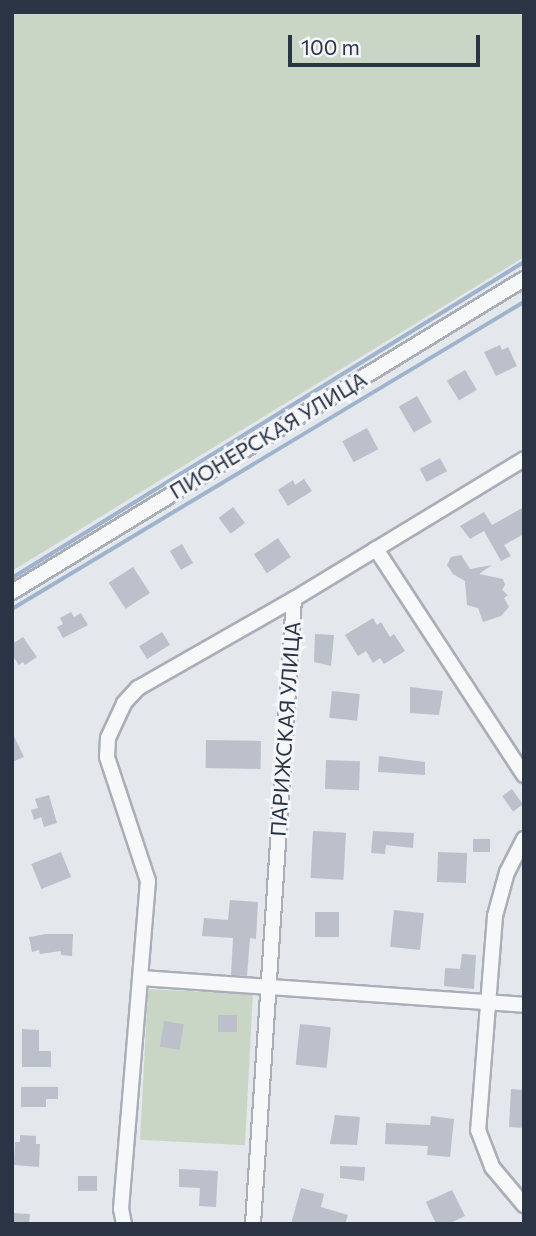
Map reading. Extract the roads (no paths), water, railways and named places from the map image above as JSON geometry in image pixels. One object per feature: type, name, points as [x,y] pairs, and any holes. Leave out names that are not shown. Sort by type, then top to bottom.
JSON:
[{"type":"street","name":"ПИОНЕРСКАЯ УЛИЦА","points":[[12,592],[524,279]]},
{"type":"street","name":"ПАРИЖСКАЯ УЛИЦА","points":[[253,1224],[293,599],[524,458]]},
{"type":"street","points":[[376,549],[524,775]]},
{"type":"street","points":[[124,1224],[121,1209],[148,881],[107,757],[108,738],[124,703],[138,688],[293,599]]},
{"type":"street","points":[[524,839],[499,894],[487,1002],[478,1130],[492,1167],[524,1205]]},
{"type":"street","points":[[141,978],[524,1006]]},
{"type":"waterway","points":[[12,578],[524,262]]},
{"type":"waterway","points":[[12,609],[524,302]]}]
